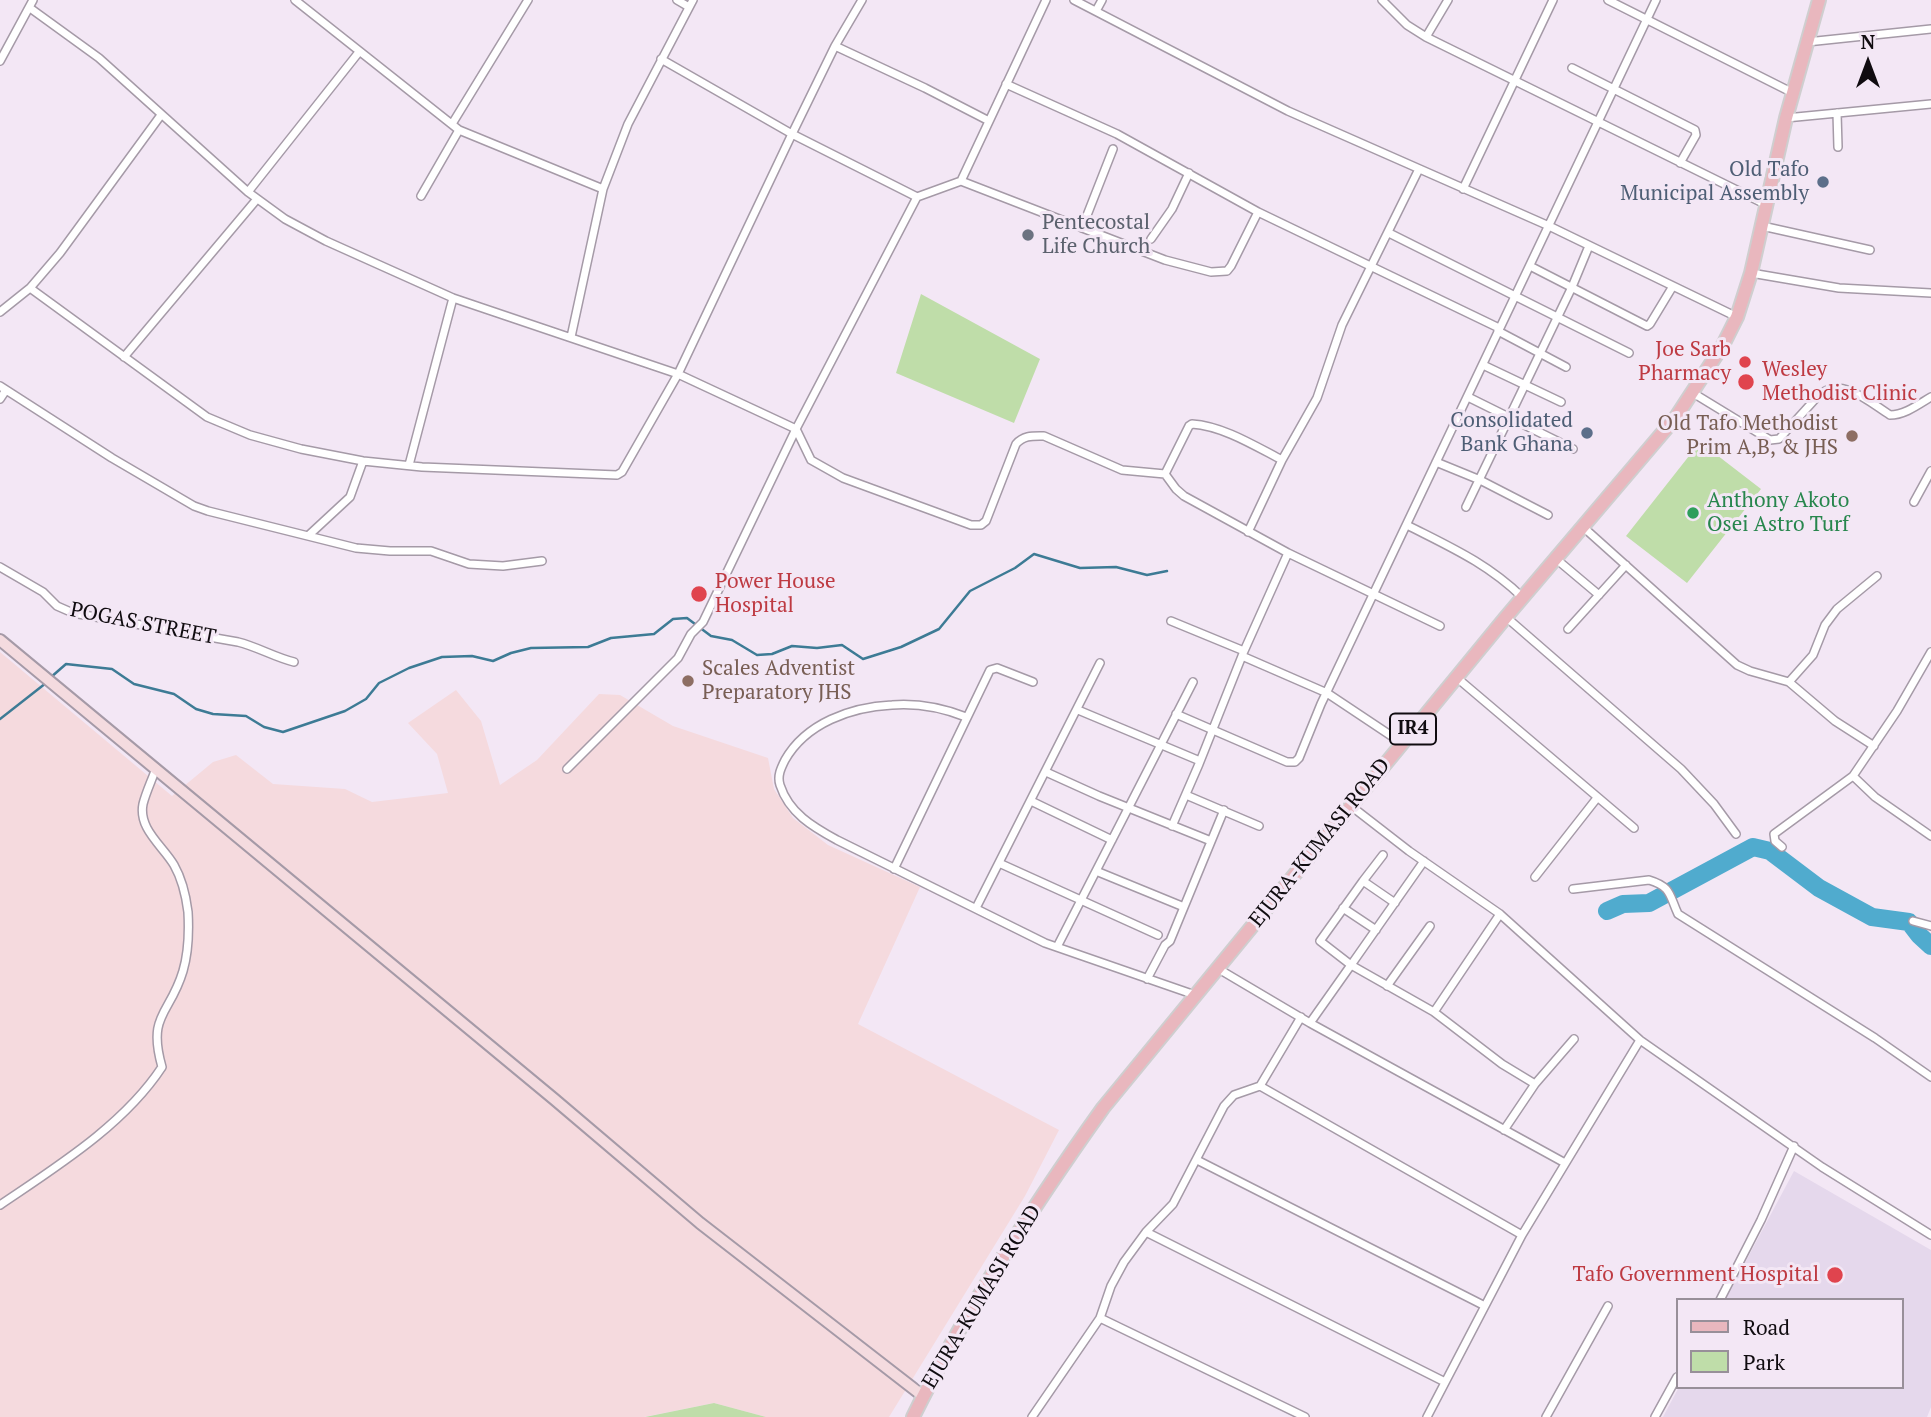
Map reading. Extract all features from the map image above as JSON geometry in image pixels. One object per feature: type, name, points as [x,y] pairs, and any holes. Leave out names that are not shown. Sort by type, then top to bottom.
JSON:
[{"type":"main road","name":"EJURA-KUMASI ROAD","points":[[912,1417],[989,1281],[1103,1108],[1522,597],[1676,417],[1693,393],[1737,317],[1751,273],[1786,118],[1819,0]]},
{"type":"street","points":[[295,0],[459,130],[603,189]]},
{"type":"street","points":[[452,124],[528,0]]},
{"type":"street","points":[[571,337],[603,189],[628,124],[691,3],[677,0]]},
{"type":"street","points":[[30,288],[207,417],[250,435],[363,461],[409,466],[617,475],[622,472],[678,374],[835,46],[862,0]]},
{"type":"street","points":[[961,181],[1046,0]]},
{"type":"street","points":[[1074,0],[1288,111],[1549,226],[1737,317]]},
{"type":"street","points":[[1096,11],[1102,0]]},
{"type":"street","points":[[1382,0],[1407,25],[1426,37],[1766,205]]},
{"type":"street","points":[[1426,37],[1448,0]]},
{"type":"street","points":[[1463,189],[1553,0]]},
{"type":"street","points":[[1608,0],[1794,94]]},
{"type":"street","points":[[1176,715],[1287,762],[1295,762],[1299,758],[1327,693],[1656,0]]},
{"type":"street","points":[[0,61],[32,4],[99,58],[248,192],[285,219],[326,241],[453,298],[678,374],[796,429],[807,455],[816,464],[843,478],[971,525],[981,525],[986,521],[1016,444],[1032,435],[1044,436],[1122,470],[1166,474]]},
{"type":"street","points":[[1807,42],[1931,29]]},
{"type":"street","points":[[835,46],[989,121]]},
{"type":"street","points":[[248,192],[359,52]]},
{"type":"street","points":[[661,59],[792,134],[917,197]]},
{"type":"street","points":[[1572,68],[1695,130],[1696,135],[1681,163]]},
{"type":"street","points":[[1006,84],[1117,134],[1258,212],[1499,329],[1566,367]]},
{"type":"street","points":[[1786,118],[1931,104]]},
{"type":"street","points":[[1837,113],[1838,147]]},
{"type":"street","points":[[0,312],[30,288],[60,253],[161,115]]},
{"type":"street","points":[[421,196],[459,130]]},
{"type":"street","points":[[1082,228],[1113,149]]},
{"type":"street","points":[[1248,532],[1282,460],[1317,398],[1342,326],[1419,169]]},
{"type":"street","points":[[1151,239],[1172,209],[1189,173]]},
{"type":"street","points":[[567,769],[678,658],[691,634],[704,622],[796,429],[917,197],[961,181],[1165,260],[1220,273],[1231,267],[1258,212]]},
{"type":"street","points":[[124,357],[257,199]]},
{"type":"street","points":[[1762,226],[1870,250]]},
{"type":"street","points":[[1389,233],[1629,353]]},
{"type":"street","points":[[1466,507],[1558,317],[1589,246]]},
{"type":"street","points":[[1530,266],[1647,326],[1673,286]]},
{"type":"street","points":[[1751,273],[1839,288],[1931,293]]},
{"type":"street","points":[[409,466],[453,298]]},
{"type":"street","points":[[1483,365],[1560,402]]},
{"type":"street","points":[[0,399],[3,388],[112,458],[194,506],[356,548],[431,551],[469,564],[503,566],[542,561]]},
{"type":"street","points":[[1693,393],[1770,440],[1779,439],[1824,390],[1845,388],[1890,415],[1910,410],[1931,397]]},
{"type":"street","points":[[1468,397],[1573,449]]},
{"type":"street","points":[[1166,474],[1192,424],[1240,439],[1282,460]]},
{"type":"street","points":[[309,536],[350,497],[363,461]]},
{"type":"street","points":[[1436,462],[1480,480],[1548,515]]},
{"type":"street","points":[[1914,502],[1931,471]]},
{"type":"street","points":[[1166,474],[1184,496],[1248,532],[1440,626]]},
{"type":"street","points":[[1407,526],[1484,565],[1522,597]]},
{"type":"street","points":[[1582,526],[1737,665],[1789,682],[1835,721],[1874,746]]},
{"type":"street","points":[[1172,826],[1288,553]]},
{"type":"street","points":[[1555,558],[1599,595]]},
{"type":"street","points":[[1568,629],[1626,565]]},
{"type":"street","name":"POGAS STREET","points":[[0,567],[43,592],[57,606],[73,613],[238,642],[294,662]]},
{"type":"street","points":[[1789,682],[1813,655],[1825,625],[1838,609],[1877,576]]},
{"type":"street","points":[[1506,617],[1681,769],[1714,804],[1736,834]]},
{"type":"street","points":[[1171,621],[1327,693],[1402,743]]},
{"type":"street","points":[[0,640],[575,1116],[700,1223],[923,1396]]},
{"type":"street","points":[[1782,847],[1775,841],[1774,834],[1853,776],[1931,652]]},
{"type":"street","points":[[976,908],[1100,663]]},
{"type":"street","points":[[894,869],[990,670],[997,668],[1033,682]]},
{"type":"street","points":[[1456,677],[1634,828]]},
{"type":"street","points":[[1057,947],[1193,682]]},
{"type":"street","points":[[966,717],[940,709],[892,705],[854,712],[825,722],[811,729],[789,753],[779,771],[779,784],[790,804],[806,822],[894,869],[1057,947],[1195,995]]},
{"type":"street","points":[[1078,710],[1200,761]]},
{"type":"street","points":[[0,1205],[74,1155],[127,1108],[162,1068],[155,1038],[157,1025],[183,971],[188,911],[183,886],[173,865],[152,837],[143,814],[143,804],[156,768]]},
{"type":"street","points":[[1046,772],[1211,841]]},
{"type":"street","points":[[1853,776],[1875,797],[1931,836]]},
{"type":"street","points":[[1186,794],[1259,826]]},
{"type":"street","points":[[1535,877],[1597,797]]},
{"type":"street","points":[[1031,801],[1112,840]]},
{"type":"street","points":[[1350,806],[1500,914],[1640,1040],[1822,1167],[1931,1236]]},
{"type":"street","points":[[1147,979],[1170,941],[1224,810]]},
{"type":"street","points":[[1383,855],[1320,941],[1352,965],[1434,1012],[1502,1064],[1535,1084]]},
{"type":"street","points":[[1310,1023],[1424,861]]},
{"type":"street","points":[[999,863],[1158,934]]},
{"type":"street","points":[[1096,871],[1184,907]]},
{"type":"street","points":[[1573,889],[1649,880],[1669,889],[1678,914],[1875,1038],[1931,1077]]},
{"type":"street","points":[[1363,881],[1395,903]]},
{"type":"street","points":[[1343,908],[1376,930]]},
{"type":"street","points":[[1434,1012],[1500,914]]},
{"type":"street","points":[[1913,921],[1931,926]]},
{"type":"street","points":[[1387,986],[1430,926]]},
{"type":"street","points":[[1217,968],[1310,1023],[1565,1163]]},
{"type":"street","points":[[1036,1416],[1100,1318],[1111,1286],[1124,1262],[1146,1232],[1172,1204],[1224,1106],[1234,1095],[1260,1086],[1301,1017]]},
{"type":"street","points":[[1504,1130],[1535,1084],[1574,1039]]},
{"type":"street","points":[[1426,1417],[1522,1235],[1640,1040]]},
{"type":"street","points":[[1260,1086],[1522,1235]]},
{"type":"street","points":[[1721,1298],[1794,1146]]},
{"type":"street","points":[[1197,1160],[1483,1306]]},
{"type":"street","points":[[1146,1232],[1445,1382]]},
{"type":"street","points":[[1546,1417],[1608,1306]]},
{"type":"street","points":[[1100,1318],[1305,1417]]},
{"type":"street","points":[[1655,1417],[1675,1381]]},
{"type":"shaded area","points":[[0,652],[172,796],[213,762],[236,755],[273,784],[345,789],[372,802],[448,793],[437,754],[408,723],[456,690],[481,721],[500,785],[537,760],[599,694],[620,695],[673,726],[768,758],[774,789],[793,818],[828,845],[920,887],[858,1024],[1059,1130],[1025,1196],[889,1417],[766,1417],[714,1403],[644,1417],[0,1417]]},
{"type":"shaded area","name":"Tafo Government Hospital","points":[[1794,1171],[1931,1250],[1931,1407],[1927,1417],[1663,1417],[1678,1389],[1903,1389],[1903,1298],[1726,1298]]},
{"type":"green space","points":[[921,294],[1040,359],[1014,423],[896,373]]},
{"type":"green space","name":"Anthony Akoto Osei Astro Turf","points":[[1700,442],[1761,489],[1687,583],[1626,536]]},
{"type":"green space","points":[[714,1403],[766,1417],[645,1417]]},
{"type":"waterway","points":[[50,678],[66,664],[112,669],[134,684],[174,694],[196,709],[213,714],[246,716],[264,727],[283,732],[345,711],[366,699],[379,683],[409,668],[442,657],[472,656],[493,661],[531,648],[588,647],[611,638],[654,634],[673,619],[687,618],[711,636],[732,640],[757,655],[772,654],[792,646],[817,648],[842,645],[863,659],[901,647],[939,629],[970,591],[1015,568],[1034,554],[1080,568],[1116,567],[1147,575],[1167,571]]},
{"type":"waterway","points":[[0,719],[46,683]]},
{"type":"waterway","points":[[1607,911],[1623,904],[1649,903],[1753,847],[1770,851],[1819,888],[1872,917],[1909,922],[1931,946]]},
{"type":"place","name":"Old Tafo Municipal Assembly","points":[[1823,182]]},
{"type":"place","name":"Pentecostal Life Church","points":[[1028,235]]},
{"type":"place","name":"Joe Sarb Pharmacy","points":[[1745,362]]},
{"type":"place","name":"Wesley Methodist Clinic","points":[[1746,382]]},
{"type":"place","name":"Consolidated Bank Ghana","points":[[1587,433]]},
{"type":"place","name":"Old Tafo Methodist Prim A,B, & JHS","points":[[1852,436]]},
{"type":"place","name":"Anthony Akoto Osei Astro Turf","points":[[1693,513]]},
{"type":"place","name":"Power House Hospital","points":[[699,594]]},
{"type":"place","name":"Scales Adventist Preparatory JHS","points":[[688,681]]},
{"type":"place","name":"Tafo Government Hospital","points":[[1835,1275]]}]
